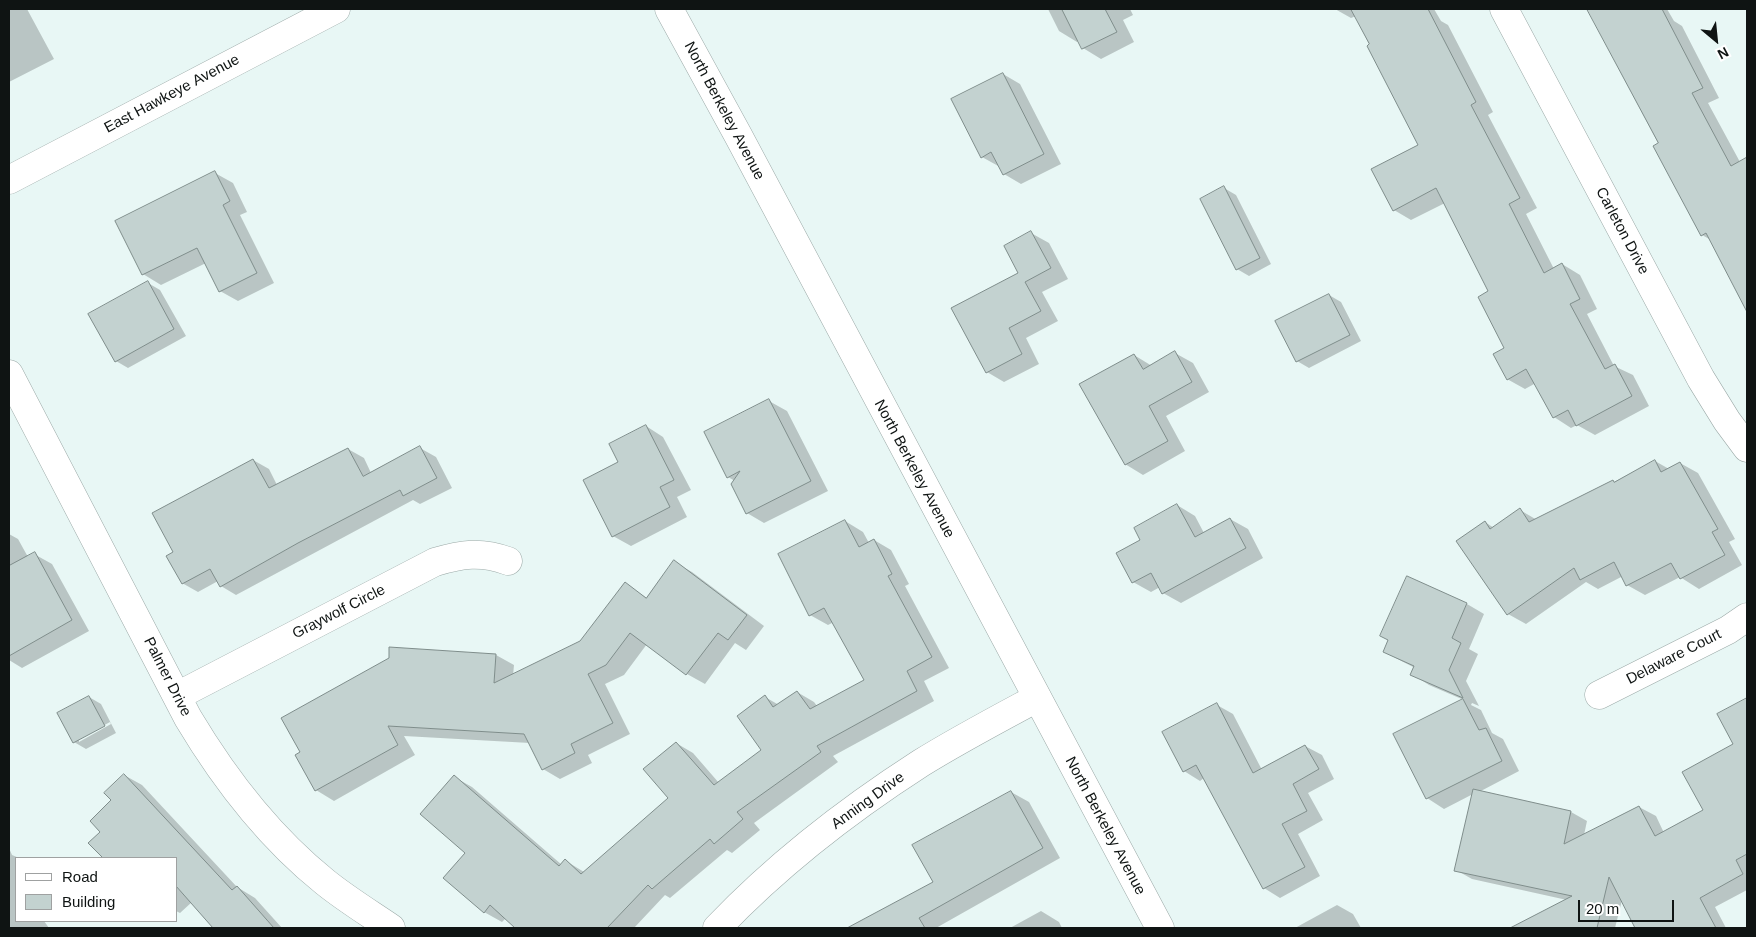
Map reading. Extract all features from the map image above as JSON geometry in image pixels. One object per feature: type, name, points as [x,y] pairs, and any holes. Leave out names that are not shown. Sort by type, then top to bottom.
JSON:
[{"type":"street","name":"East Hawkeye Avenue","points":[[9,180],[336,9]]},
{"type":"street","name":"North Berkeley Avenue","points":[[669,9],[1160,928]]},
{"type":"street","name":"Carleton Drive","points":[[1504,9],[1701,379],[1727,421],[1747,448]]},
{"type":"street","name":"Palmer Drive","points":[[9,374],[188,718],[214,760],[241,798],[264,824],[301,860],[326,882],[391,928]]},
{"type":"street","name":"Graywolf Circle","points":[[177,696],[435,562],[456,556],[478,554],[496,556],[508,561]]},
{"type":"street","name":"Delaware Court","points":[[1599,695],[1728,630],[1747,617]]},
{"type":"street","name":"Anning Drive","points":[[717,928],[755,891],[790,861],[872,797],[922,762],[1037,698]]},
{"type":"building","points":[[1062,9],[1105,9],[1117,32],[1082,49]]},
{"type":"building","points":[[1351,9],[1428,9],[1476,102],[1471,105],[1520,198],[1509,204],[1544,273],[1562,263],[1580,299],[1570,304],[1605,369],[1615,364],[1632,396],[1576,426],[1568,410],[1553,418],[1526,369],[1507,380],[1493,354],[1504,348],[1478,297],[1488,291],[1436,188],[1393,211],[1371,169],[1418,145],[1367,46],[1369,44]]},
{"type":"building","points":[[1587,9],[1662,9],[1703,88],[1692,93],[1731,166],[1747,157],[1747,312],[1706,233],[1701,236],[1653,146],[1658,143]]},
{"type":"building","points":[[1003,73],[1044,154],[1003,175],[991,152],[981,158],[951,99]]},
{"type":"building","points":[[215,171],[230,201],[223,205],[257,273],[219,292],[197,248],[142,275],[115,221]]},
{"type":"building","points":[[1224,186],[1260,258],[1236,270],[1200,199]]},
{"type":"building","points":[[1031,231],[1051,268],[1025,282],[1041,311],[1009,328],[1022,354],[986,373],[951,308],[1018,273],[1004,246]]},
{"type":"building","points":[[148,281],[174,329],[115,362],[88,314]]},
{"type":"building","points":[[1329,294],[1350,335],[1296,362],[1275,321]]},
{"type":"building","points":[[1175,351],[1192,382],[1149,406],[1168,441],[1125,465],[1079,384],[1134,354],[1143,369]]},
{"type":"building","points":[[769,399],[811,481],[746,514],[731,484],[740,471],[727,478],[704,432]]},
{"type":"building","points":[[646,425],[674,480],[660,487],[670,507],[612,537],[583,480],[618,462],[609,444]]},
{"type":"building","points":[[420,446],[437,478],[403,496],[400,490],[298,543],[220,587],[210,569],[182,584],[166,556],[173,552],[152,513],[253,459],[269,488],[348,448],[363,476]]},
{"type":"building","points":[[1655,460],[1661,472],[1680,462],[1718,529],[1712,532],[1725,555],[1680,579],[1671,563],[1626,586],[1614,562],[1580,580],[1574,568],[1507,615],[1456,541],[1485,521],[1490,529],[1520,508],[1529,522],[1613,480],[1614,482]]},
{"type":"building","points":[[1177,504],[1195,537],[1230,518],[1246,548],[1162,594],[1151,573],[1132,583],[1116,553],[1140,540],[1134,528]]},
{"type":"building","points":[[845,520],[859,547],[874,539],[892,574],[888,576],[932,657],[907,671],[917,691],[817,746],[821,752],[737,812],[743,819],[714,844],[710,839],[652,889],[648,885],[607,928],[515,928],[490,905],[484,913],[443,878],[465,853],[420,814],[454,775],[559,866],[565,859],[581,874],[668,798],[643,769],[676,742],[714,785],[761,750],[737,716],[765,695],[773,707],[797,691],[810,709],[864,680],[824,608],[809,616],[778,554]]},
{"type":"building","points":[[35,552],[72,620],[9,656],[9,566]]},
{"type":"building","points":[[674,560],[747,615],[728,640],[718,633],[686,675],[630,633],[606,665],[588,674],[613,723],[571,744],[575,753],[542,770],[524,734],[388,726],[398,745],[315,791],[295,755],[300,752],[281,718],[389,658],[389,647],[496,654],[494,683],[580,641],[625,582],[646,598]]},
{"type":"building","points":[[1407,576],[1467,603],[1452,638],[1461,643],[1449,670],[1463,698],[1410,675],[1414,666],[1383,652],[1388,640],[1380,636]]},
{"type":"building","points":[[89,696],[105,726],[73,743],[57,713]]},
{"type":"building","points":[[1747,698],[1747,854],[1736,860],[1743,874],[1700,898],[1716,928],[1635,928],[1609,877],[1597,928],[1510,928],[1572,896],[1454,871],[1473,789],[1571,811],[1564,844],[1639,806],[1655,836],[1703,810],[1682,772],[1733,744],[1717,714]]},
{"type":"building","points":[[1463,699],[1479,730],[1486,728],[1502,761],[1426,799],[1393,734]]},
{"type":"building","points":[[1217,703],[1253,773],[1305,745],[1319,769],[1293,784],[1307,811],[1282,824],[1305,867],[1263,889],[1196,765],[1183,772],[1162,732]]},
{"type":"building","points":[[124,774],[232,890],[237,886],[274,928],[213,928],[178,888],[178,857],[102,857],[88,843],[100,832],[90,821],[111,800],[104,793]]},
{"type":"building","points":[[1011,791],[1043,848],[919,918],[925,928],[847,928],[933,882],[912,845]]}]
